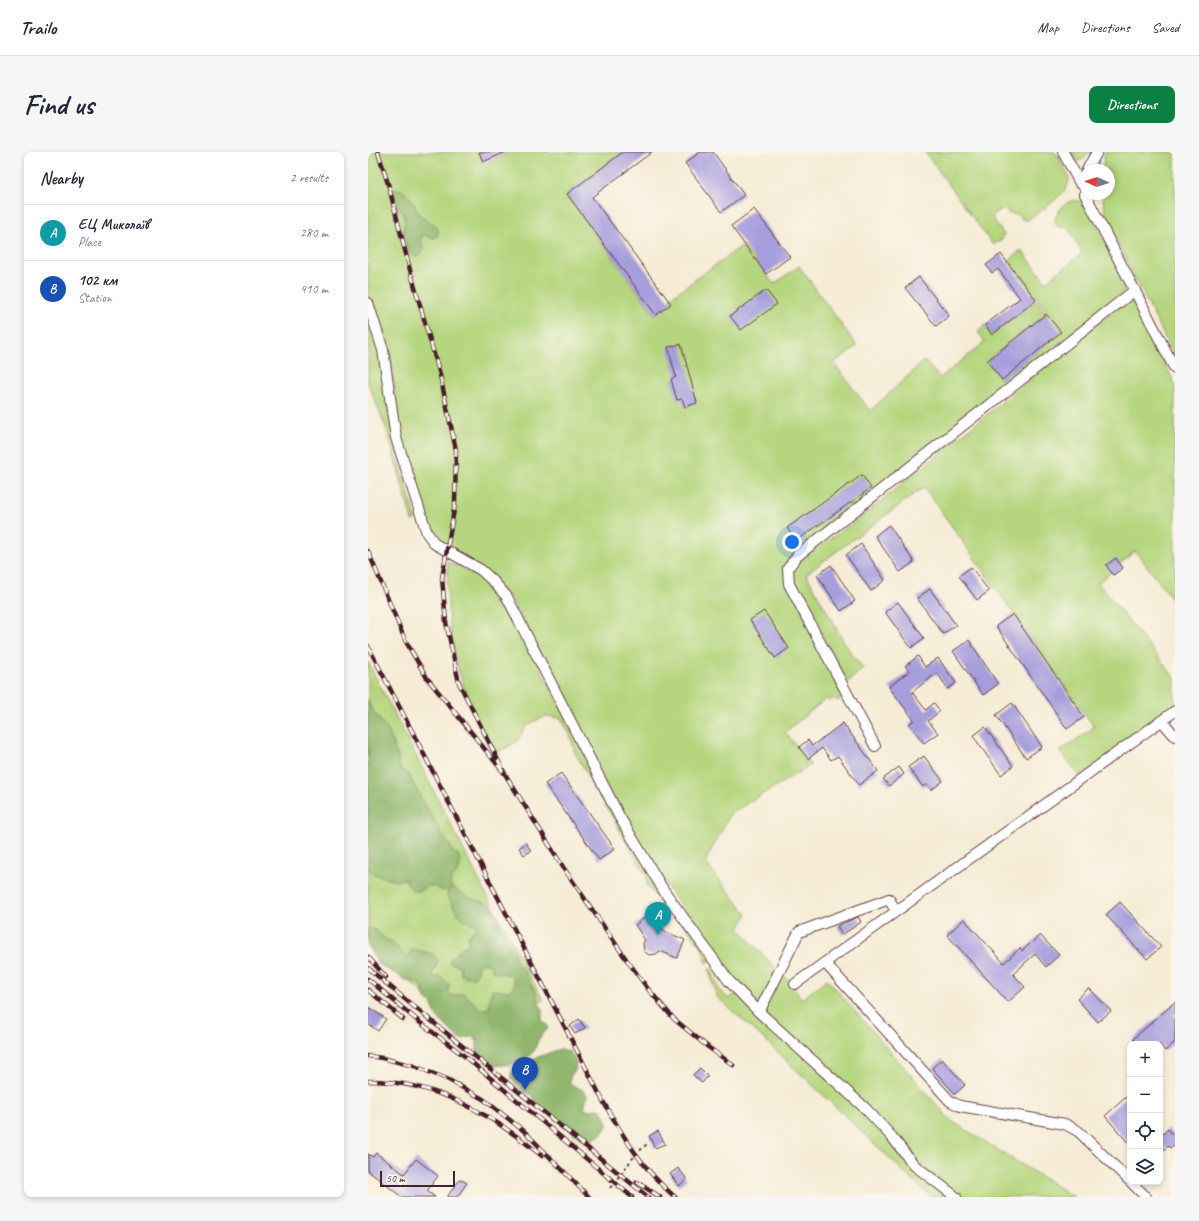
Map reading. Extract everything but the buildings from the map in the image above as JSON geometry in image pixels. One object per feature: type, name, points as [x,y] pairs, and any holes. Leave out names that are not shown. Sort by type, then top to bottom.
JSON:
[{"type":"street","points":[[1063,152],[1079,181]]},
{"type":"street","points":[[1090,164],[1097,152]]},
{"type":"street","points":[[1088,200],[1175,369]]},
{"type":"street","points":[[875,746],[789,584],[788,568],[797,556],[1135,290]]},
{"type":"street","points":[[368,303],[383,350],[396,438],[427,533],[435,544],[481,570],[507,597],[619,816],[660,884],[729,981],[759,1012],[866,1108],[892,1137],[914,1165],[956,1197]]},
{"type":"street","points":[[795,984],[1175,711]]},
{"type":"street","points":[[1162,721],[1175,736]]},
{"type":"street","points":[[759,1012],[799,932],[889,899],[896,911]]},
{"type":"street","points":[[825,963],[950,1101],[960,1106],[1065,1124],[1072,1127],[1078,1131],[1127,1179]]},
{"type":"street","points":[[1133,1185],[1146,1197]]},
{"type":"path","points":[[610,1188],[636,1154],[648,1143]]},
{"type":"green space","points":[[368,152],[479,152],[484,164],[509,152],[622,152],[566,194],[655,315],[671,301],[670,298],[743,245],[774,284],[799,266],[857,346],[834,363],[870,411],[924,361],[940,378],[985,342],[978,332],[985,325],[992,335],[1036,300],[1046,314],[987,361],[1001,380],[1062,331],[1009,261],[1019,251],[1023,252],[1045,281],[1047,281],[1080,255],[1080,248],[1067,227],[1058,227],[1055,222],[1058,212],[1069,202],[1085,202],[1126,281],[1124,291],[1120,295],[796,555],[787,577],[844,697],[837,701],[834,698],[829,702],[827,698],[785,732],[811,765],[731,813],[705,862],[747,914],[739,929],[777,970],[759,1006],[730,980],[707,941],[668,888],[622,814],[509,595],[439,547],[420,512],[397,421],[391,362],[386,338],[368,294]]},
{"type":"green space","points":[[925,152],[1055,152],[1068,175],[1068,184],[1060,196],[1028,220],[1023,220],[1019,215],[1008,213],[1005,208],[993,214],[993,219],[1004,235],[1002,239],[993,245]]},
{"type":"green space","points":[[1071,152],[1090,152],[1084,159],[1079,161]]},
{"type":"green space","points":[[1105,152],[1175,152],[1175,358],[1112,232],[1103,200],[1115,200],[1115,164],[1103,164]]},
{"type":"green space","points":[[395,189],[405,192],[411,199],[420,215],[438,228],[438,234],[436,237],[432,238],[424,235],[421,237],[423,251],[415,257],[412,255],[405,243],[404,216],[393,195],[393,191]]},
{"type":"green space","points":[[1127,303],[1132,303],[1135,305],[1175,384],[1175,602],[1135,551],[1098,583],[1175,678],[1175,713],[1081,775],[1078,774],[1060,751],[1094,727],[924,487],[806,574],[845,644],[863,668],[848,682],[793,581],[793,578],[800,560],[865,514],[1120,306]]},
{"type":"green space","points":[[368,309],[380,340],[397,454],[416,519],[412,521],[387,430],[368,383]]},
{"type":"green space","points":[[448,562],[483,578],[503,599],[559,703],[617,816],[664,892],[712,957],[707,963],[702,948],[667,904],[661,904],[647,885],[647,877],[575,753],[570,735],[561,718],[546,716],[527,725],[516,742],[494,755],[472,709],[457,662],[448,613]]},
{"type":"green space","points":[[368,662],[483,888],[543,1000],[477,1041],[398,971],[368,937]]},
{"type":"green space","points":[[368,701],[371,708],[388,730],[399,760],[398,764],[401,769],[408,774],[444,838],[451,847],[453,853],[458,854],[460,859],[460,867],[458,872],[451,879],[450,889],[446,891],[430,886],[419,891],[412,890],[406,880],[391,880],[372,873],[368,867]]},
{"type":"green space","points":[[451,888],[454,888],[466,896],[486,903],[492,907],[507,943],[514,951],[516,961],[523,969],[542,1008],[542,1021],[548,1028],[538,1040],[534,1051],[530,1055],[511,1064],[496,1066],[477,1052],[477,1039],[470,1037],[459,1039],[437,1017],[431,1003],[424,997],[423,987],[418,983],[403,979],[399,975],[384,968],[378,963],[368,947],[368,928],[376,930],[385,939],[394,943],[405,957],[410,954],[411,950],[414,949],[433,954],[438,961],[432,975],[434,977],[441,977],[449,984],[448,992],[450,995],[454,996],[465,994],[479,1008],[488,1009],[492,990],[509,991],[514,988],[513,978],[508,975],[492,971],[491,967],[483,963],[478,965],[477,973],[473,978],[461,975],[460,966],[450,963],[450,960],[462,947],[468,945],[468,937],[477,926],[460,917],[447,895]]},
{"type":"green space","points":[[711,969],[720,991],[729,999],[737,994],[853,1101],[951,1197],[932,1197],[923,1190],[765,1040],[717,997],[709,970]]},
{"type":"green space","points":[[783,974],[802,999],[827,979],[950,1120],[1074,1197],[962,1197],[916,1163],[766,1014],[766,1007]]},
{"type":"green space","points":[[560,1049],[569,1051],[576,1062],[575,1071],[571,1075],[569,1082],[583,1090],[587,1095],[584,1109],[600,1109],[606,1118],[607,1126],[602,1134],[588,1142],[583,1141],[538,1104],[532,1095],[524,1092],[511,1079],[511,1073],[519,1064]]},
{"type":"railway","points":[[378,152],[389,187],[410,270],[440,375],[456,450],[455,504],[442,578],[446,622],[459,683],[505,774]]},
{"type":"railway","points":[[368,551],[405,640],[427,678],[505,774],[563,867],[624,956],[648,989],[674,1019],[733,1065]]},
{"type":"railway","points":[[368,646],[603,1101],[634,1152],[653,1176],[675,1197]]},
{"type":"railway","points":[[368,957],[386,977]]},
{"type":"railway","points":[[368,968],[648,1197]]},
{"type":"railway","points":[[368,979],[418,1021],[463,1055],[632,1197]]},
{"type":"railway","points":[[368,990],[403,1019]]},
{"type":"railway","points":[[368,1056],[414,1066],[447,1079],[483,1099],[524,1131],[589,1197]]},
{"type":"railway","points":[[368,1081],[393,1082],[417,1087],[461,1103],[503,1127],[542,1156]]},
{"type":"railway","points":[[637,1182],[660,1197]]},
{"type":"place","name":"ЕЦ Миколаїв","points":[[658,935]]},
{"type":"place","name":"102 км","points":[[525,1090]]}]
